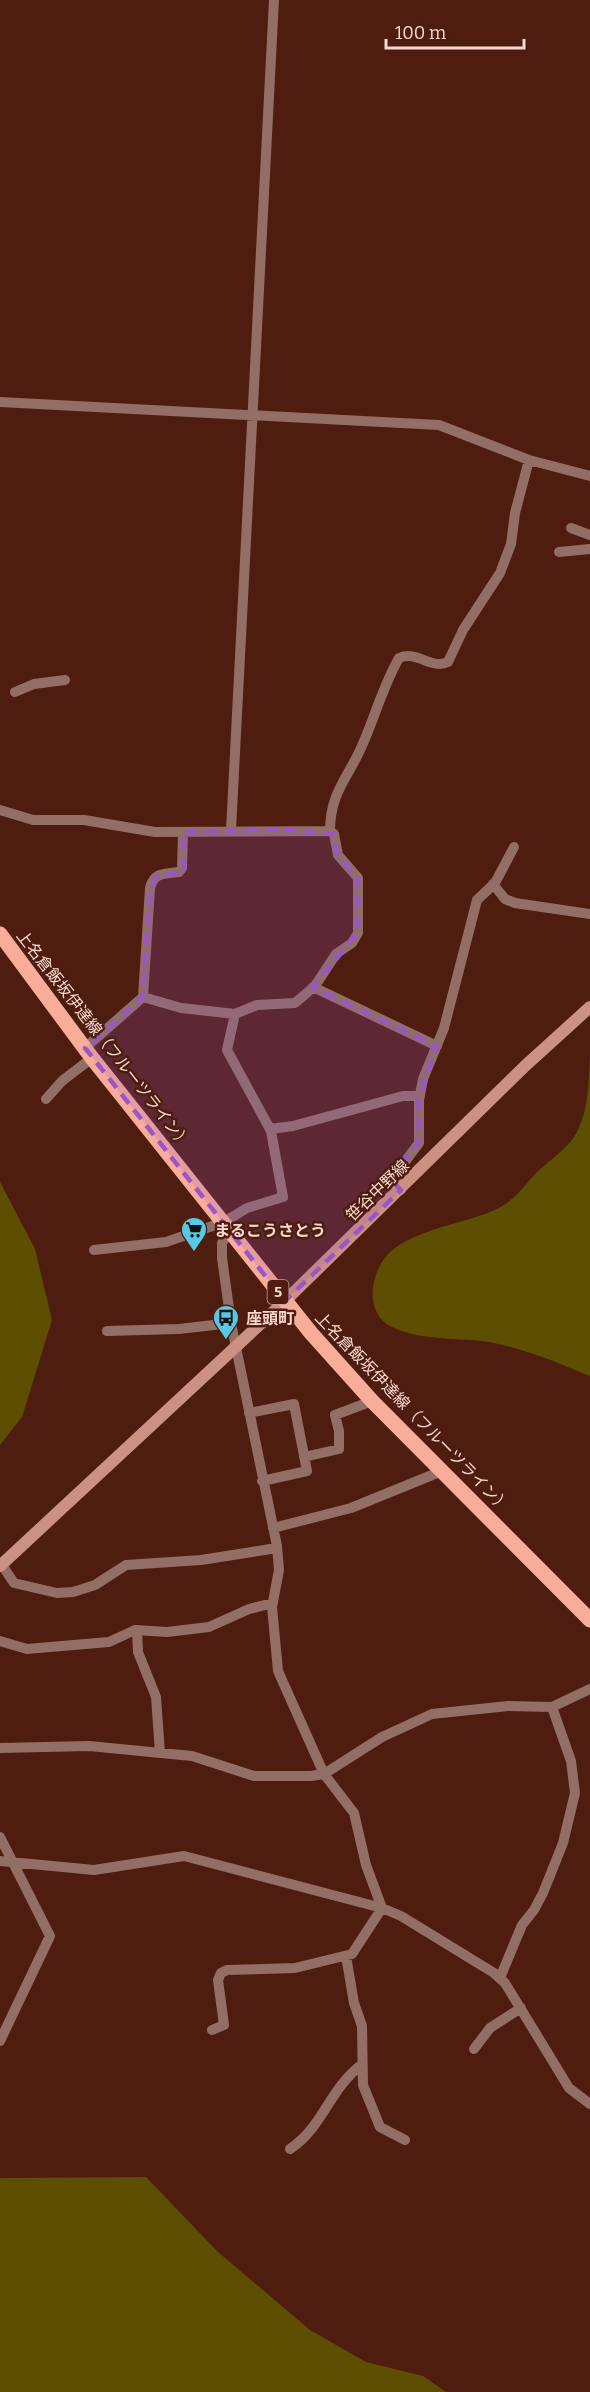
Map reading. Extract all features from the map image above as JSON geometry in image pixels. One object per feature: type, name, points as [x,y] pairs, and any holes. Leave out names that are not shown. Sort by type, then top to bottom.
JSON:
[{"type":"main road","name":"上名倉飯坂伊達線（フルーツライン）","points":[[1,938],[88,1053],[285,1301],[372,1401],[590,1620]]},
{"type":"street","points":[[231,830],[274,0]]},
{"type":"street","points":[[0,402],[439,425],[529,460],[590,476]]},
{"type":"street","points":[[330,831],[335,794],[364,743],[384,689],[399,658],[410,655],[439,665],[448,662],[464,630],[494,586],[511,544],[515,513],[529,460]]},
{"type":"street","points":[[571,528],[590,535]]},
{"type":"street","points":[[559,552],[590,549]]},
{"type":"street","points":[[15,692],[34,684],[65,680]]},
{"type":"street","points":[[0,810],[33,820],[84,820],[142,831],[330,831],[334,834],[339,855],[358,878],[358,933],[352,943],[336,954],[313,987],[292,1005],[283,1002],[257,1005],[235,1014],[181,1008],[143,997]]},
{"type":"street","points":[[46,1099],[143,997],[152,879],[157,875],[179,872],[183,866],[183,832]]},
{"type":"street","points":[[401,1190],[392,1179],[419,1143],[420,1096],[423,1079],[437,1046],[460,972],[477,900],[493,884],[514,847]]},
{"type":"street","points":[[493,884],[505,899],[515,903],[590,914]]},
{"type":"street","points":[[313,987],[437,1046]]},
{"type":"street","name":"笹谷中野線","points":[[1,1566],[285,1301],[401,1190],[525,1066],[590,1007]]},
{"type":"street","points":[[93,1250],[166,1242],[227,1226],[247,1208],[283,1197],[270,1129],[227,1050],[235,1014]]},
{"type":"street","points":[[270,1129],[355,1111],[403,1096],[420,1096]]},
{"type":"street","points":[[227,1226],[222,1243],[222,1258],[231,1323],[277,1548],[279,1570],[273,1604],[278,1671],[324,1774],[354,1813],[366,1865],[382,1908]]},
{"type":"street","points":[[107,1331],[179,1329],[231,1323]]},
{"type":"street","points":[[304,1457],[339,1449],[339,1431],[335,1414],[372,1401]]},
{"type":"street","points":[[249,1413],[294,1404],[307,1471],[262,1481]]},
{"type":"street","points":[[273,1528],[351,1508],[442,1471]]},
{"type":"street","points":[[1,1566],[14,1583],[57,1593],[73,1592],[95,1585],[126,1564],[201,1560],[277,1548]]},
{"type":"street","points":[[0,1641],[27,1649],[109,1642],[137,1630],[167,1632],[209,1627],[249,1609],[273,1604]]},
{"type":"street","points":[[137,1630],[138,1652],[156,1697],[160,1753]]},
{"type":"street","points":[[0,1748],[89,1746],[192,1756],[254,1776],[311,1776],[324,1774],[382,1737],[432,1714],[508,1706],[552,1707],[590,1689]]},
{"type":"street","points":[[500,1978],[522,1925],[534,1910],[543,1893],[563,1843],[575,1793],[571,1761],[552,1707]]},
{"type":"street","points":[[0,1838],[50,1936],[0,2041]]},
{"type":"street","points":[[0,1861],[94,1870],[184,1856],[382,1908],[401,1916],[500,1978],[521,2008],[569,2088],[590,2104]]},
{"type":"street","points":[[212,2030],[224,2025],[218,1980],[221,1973],[227,1970],[295,1968],[356,1953],[382,1908]]},
{"type":"street","points":[[346,1956],[354,2003],[362,2026],[363,2085],[380,2127],[405,2140]]},
{"type":"street","points":[[474,2049],[490,2028],[521,2008]]},
{"type":"street","points":[[290,2149],[302,2141],[318,2123],[327,2102],[344,2078],[361,2065]]},
{"type":"highlighted area","points":[[284,829],[334,834],[337,853],[358,878],[358,933],[313,987],[437,1046],[419,1100],[419,1143],[389,1178],[401,1190],[285,1301],[85,1048],[142,998],[150,888],[157,875],[183,872],[183,832]]},
{"type":"shaded area","points":[[590,1054],[590,1376],[510,1347],[482,1341],[413,1334],[392,1327],[382,1320],[376,1311],[373,1288],[380,1265],[395,1248],[418,1235],[497,1209],[514,1197],[575,1136],[582,1121],[588,1092]]},
{"type":"shaded area","points":[[0,1182],[35,1249],[52,1320],[22,1417],[0,1445]]},
{"type":"shaded area","points":[[146,2177],[217,2251],[310,2330],[366,2362],[423,2376],[446,2392],[0,2392],[0,2178]]},
{"type":"place","name":"まるこうさとう","points":[[194,1253]]},
{"type":"place","name":"座頭町","points":[[226,1341]]}]
